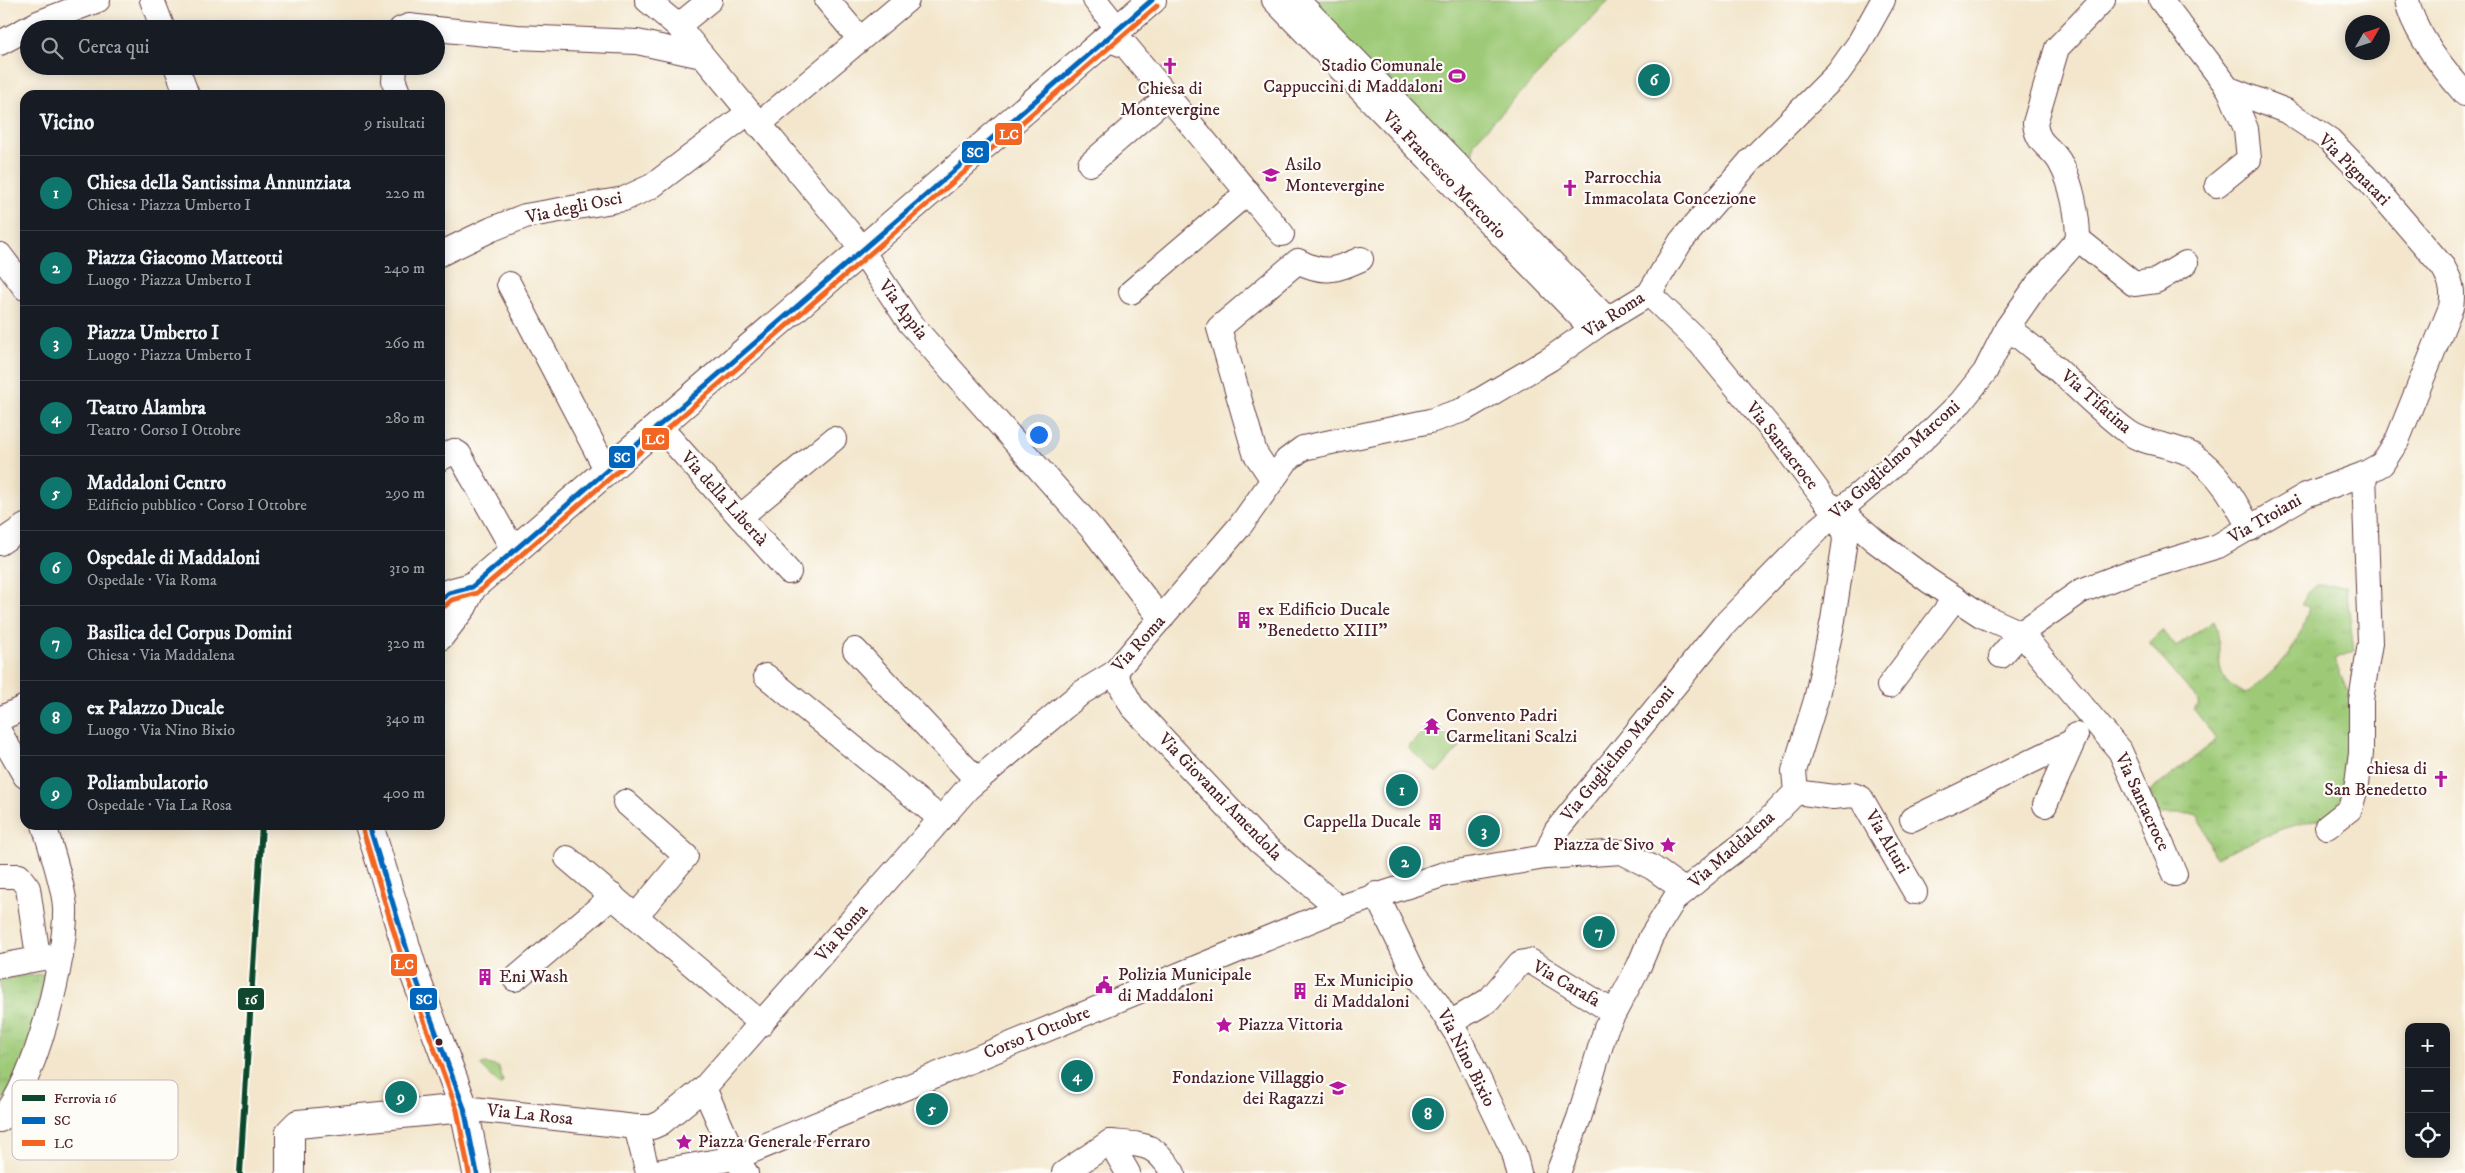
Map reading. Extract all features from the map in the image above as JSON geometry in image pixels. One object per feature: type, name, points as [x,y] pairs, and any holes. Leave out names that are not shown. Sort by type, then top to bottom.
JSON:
[{"type":"main road","points":[[445,597],[472,586],[514,551],[1152,0]]},
{"type":"main road","points":[[445,629],[463,606],[472,586]]},
{"type":"main road","points":[[371,830],[414,974],[464,1108],[477,1173]]},
{"type":"main road","name":"Via La Rosa","points":[[290,1173],[290,1132],[298,1124],[464,1108]]},
{"type":"street","points":[[46,20],[98,0]]},
{"type":"street","points":[[152,0],[160,20]]},
{"type":"street","name":"Via Appia","points":[[647,0],[678,26],[753,119],[852,236],[910,323],[1093,530],[1161,619]]},
{"type":"street","points":[[678,26],[710,0]]},
{"type":"street","points":[[827,0],[860,39]]},
{"type":"street","name":"Via degli Osci","points":[[445,252],[492,229],[525,216],[624,199],[652,186],[753,119],[860,39],[907,0]]},
{"type":"street","points":[[1095,0],[1112,34],[1126,46],[1282,234]]},
{"type":"street","name":"Via Francesco Mercorio","points":[[1274,0],[1600,324]]},
{"type":"street","name":"Via Francesco Mercorio","points":[[1297,0],[1600,324]]},
{"type":"street","name":"Via Roma","points":[[704,1088],[941,819],[978,780],[1081,693],[1114,673],[1240,526],[1287,460],[1303,448],[1430,421],[1463,410],[1550,359],[1600,324],[1649,294],[1681,241],[1750,162],[1838,73],[1858,45],[1883,0]]},
{"type":"street","points":[[2103,0],[2057,48],[2035,123],[2036,136],[2060,162],[2067,176],[2078,227],[2078,239],[2134,284],[2156,281],[2186,263]]},
{"type":"street","points":[[2161,0],[2229,89],[2246,129],[2249,159],[2217,185]]},
{"type":"street","points":[[2407,0],[2410,16],[2450,76],[2465,94]]},
{"type":"street","points":[[445,30],[517,38],[636,42],[702,56]]},
{"type":"street","points":[[0,43],[20,32]]},
{"type":"street","points":[[179,75],[185,90]]},
{"type":"street","points":[[394,75],[394,82],[397,90]]},
{"type":"street","name":"Via Pignatari","points":[[2229,89],[2286,111],[2330,140],[2364,175],[2443,267],[2458,300]]},
{"type":"street","points":[[1090,164],[1168,96]]},
{"type":"street","points":[[1131,292],[1248,192]]},
{"type":"street","name":"Via Guglielmo Marconi","points":[[1545,857],[1556,831],[1723,626],[1840,510],[1905,456],[1961,402],[1985,372],[2007,328],[2037,285],[2078,239]]},
{"type":"street","points":[[0,255],[20,281]]},
{"type":"street","points":[[1273,480],[1255,453],[1219,328],[1298,261],[1315,269],[1334,270],[1361,259]]},
{"type":"street","points":[[509,284],[606,471]]},
{"type":"street","name":"Via Santacroce","points":[[1649,294],[1701,344],[1776,436],[1827,503],[1840,510],[1874,540],[1955,598],[1981,614],[2021,633],[2120,751],[2175,874]]},
{"type":"street","name":"Via Troiani","points":[[2000,656],[2021,633],[2081,591],[2128,573],[2218,546],[2306,495],[2364,474],[2382,464],[2397,442],[2458,300]]},
{"type":"street","name":"Via Tifatina","points":[[2007,328],[2028,342],[2129,434],[2192,455],[2213,473],[2233,499],[2250,529]]},
{"type":"street","name":"Via della Libertà","points":[[658,426],[790,572]]},
{"type":"street","points":[[740,517],[834,439]]},
{"type":"street","points":[[445,456],[454,451],[459,454],[514,551]]},
{"type":"street","points":[[2326,827],[2350,809],[2357,784],[2361,753],[2362,700],[2370,643],[2364,474]]},
{"type":"street","points":[[1796,792],[1794,772],[1816,700],[1833,620],[1845,540],[1840,510]]},
{"type":"street","points":[[0,543],[20,529]]},
{"type":"street","points":[[445,612],[472,586]]},
{"type":"street","points":[[1889,686],[1955,598]]},
{"type":"street","points":[[855,650],[978,780]]},
{"type":"street","name":"Via Giovanni Amendola","points":[[1114,673],[1132,706],[1260,842],[1340,909]]},
{"type":"street","points":[[766,676],[941,819]]},
{"type":"street","points":[[0,719],[20,709]]},
{"type":"street","points":[[2045,805],[2087,710]]},
{"type":"street","points":[[0,733],[20,767]]},
{"type":"street","points":[[1912,819],[2073,741]]},
{"type":"street","name":"Via Maddalena","points":[[1558,1173],[1568,1148],[1606,1028],[1639,966],[1651,937],[1674,900],[1750,839],[1796,792]]},
{"type":"street","name":"Via Alturi","points":[[1796,792],[1833,797],[1853,795],[1861,798],[1915,892]]},
{"type":"street","points":[[625,802],[686,856],[636,916]]},
{"type":"street","points":[[26,1080],[29,1074],[52,957],[64,943],[65,905],[46,830]]},
{"type":"street","points":[[1545,857],[1622,852],[1653,868],[1685,891]]},
{"type":"street","name":"Corso I Ottobre","points":[[741,1165],[1162,982],[1376,894],[1445,874],[1545,857]]},
{"type":"street","points":[[567,858],[762,1024]]},
{"type":"street","points":[[0,876],[20,876],[28,888],[37,950],[52,957]]},
{"type":"street","name":"Via Nino Bixio","points":[[1376,894],[1414,973],[1450,1023],[1514,1153],[1519,1173]]},
{"type":"street","points":[[515,978],[613,896]]},
{"type":"street","points":[[0,966],[52,957]]},
{"type":"street","name":"Via Carafa","points":[[1450,1023],[1489,1000],[1520,963],[1530,961],[1605,1007],[1615,1009]]},
{"type":"street","points":[[704,1088],[741,1165],[649,1173],[636,1127],[652,1126],[661,1123],[704,1088]]},
{"type":"street","points":[[0,1120],[12,1104]]},
{"type":"street","name":"Via La Rosa","points":[[464,1108],[636,1127]]},
{"type":"street","points":[[1064,1173],[1110,1142],[1145,1145],[1162,1155],[1173,1173]]},
{"type":"street","points":[[1110,1142],[1128,1173]]},
{"type":"green space","name":"Stadio Comunale Cappuccini di Maddaloni","points":[[1305,0],[1609,0],[1474,142],[1473,153],[1463,161]]},
{"type":"green space","points":[[2317,585],[2346,586],[2354,651],[2334,659],[2347,689],[2356,696],[2354,731],[2343,797],[2334,809],[2321,818],[2279,830],[2215,858],[2199,817],[2195,814],[2160,814],[2149,792],[2217,740],[2193,708],[2200,703],[2149,643],[2163,630],[2176,647],[2214,621],[2219,642],[2221,671],[2233,687],[2246,694],[2278,666],[2293,647],[2305,623],[2309,607],[2301,605],[2307,594]]},
{"type":"green space","points":[[1432,721],[1461,746],[1437,773],[1408,748]]},
{"type":"green space","points":[[44,974],[29,1042],[16,1075],[0,1105],[0,979]]},
{"type":"green space","points":[[487,1064],[499,1067],[503,1082],[500,1085],[480,1065]]},
{"type":"rail line","name":"16","points":[[240,1173],[262,830]]},
{"type":"transit line","name":"SC","points":[[445,596],[449,593],[472,587],[1152,0]]},
{"type":"transit line","name":"LC","points":[[445,606],[452,600],[477,593],[1157,6]]},
{"type":"transit line","name":"LC","points":[[363,830],[407,975],[457,1110],[469,1173]]},
{"type":"transit line","name":"SC","points":[[371,830],[414,973],[464,1108],[477,1173]]},
{"type":"place","name":"Chiesa di Montevergine","points":[[1170,66]]},
{"type":"place","name":"Stadio Comunale Cappuccini di Maddaloni","points":[[1457,76]]},
{"type":"place","name":"Ospedale di Maddaloni","points":[[1654,80]]},
{"type":"place","name":"Asilo Montevergine","points":[[1271,175]]},
{"type":"place","name":"Parrocchia Immacolata Concezione","points":[[1570,188]]},
{"type":"place","name":"ex Edificio Ducale \"Benedetto XIII\"","points":[[1244,620]]},
{"type":"place","name":"Convento Padri Carmelitani Scalzi","points":[[1432,726]]},
{"type":"place","name":"chiesa di San Benedetto","points":[[2441,779]]},
{"type":"place","name":"Chiesa della Santissima Annunziata","points":[[1402,790]]},
{"type":"place","name":"Cappella Ducale","points":[[1435,822]]},
{"type":"place","name":"Piazza Umberto I","points":[[1484,831]]},
{"type":"place","name":"Piazza de Sivo","points":[[1668,845]]},
{"type":"place","name":"Piazza Giacomo Matteotti","points":[[1405,862]]},
{"type":"place","name":"Basilica del Corpus Domini","points":[[1599,932]]},
{"type":"place","name":"Eni Wash","points":[[485,977]]},
{"type":"place","name":"Polizia Municipale di Maddaloni","points":[[1104,985]]},
{"type":"place","name":"Ex Municipio di Maddaloni","points":[[1300,991]]},
{"type":"place","name":"Piazza Vittoria","points":[[1224,1025]]},
{"type":"place","name":"Teatro Alambra","points":[[1077,1076]]},
{"type":"place","name":"Fondazione Villaggio dei Ragazzi","points":[[1338,1088]]},
{"type":"place","name":"Poliambulatorio","points":[[401,1097]]},
{"type":"place","name":"Maddaloni Centro","points":[[932,1109]]},
{"type":"place","name":"ex Palazzo Ducale","points":[[1428,1114]]},
{"type":"place","name":"Piazza Generale Ferraro","points":[[684,1142]]}]
